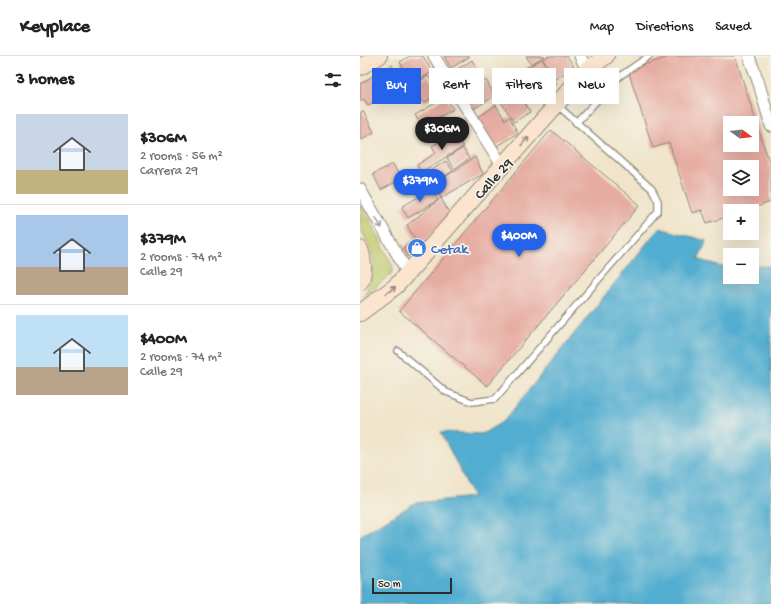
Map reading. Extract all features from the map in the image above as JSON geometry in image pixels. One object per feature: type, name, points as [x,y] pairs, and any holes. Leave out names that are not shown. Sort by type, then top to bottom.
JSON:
[{"type":"main road","points":[[360,67],[379,56]]},
{"type":"main road","name":"Calle 29","points":[[360,313],[396,286],[408,273],[556,105],[584,63],[606,56]]},
{"type":"main road","points":[[360,249],[363,258],[361,281]]},
{"type":"street","points":[[434,56],[502,167]]},
{"type":"street","points":[[749,56],[760,84],[771,126]]},
{"type":"street","points":[[360,189],[408,273]]},
{"type":"lane","points":[[576,123],[620,76],[650,56]]},
{"type":"lane","points":[[398,351],[446,392],[472,402],[495,399],[658,211],[658,201],[652,189],[556,105]]},
{"type":"green space","points":[[360,204],[371,221],[393,267],[392,273],[364,297],[370,282],[374,261],[368,243],[360,228]]},
{"type":"water","points":[[659,228],[707,241],[698,259],[723,267],[723,284],[759,284],[759,266],[771,266],[771,604],[360,604],[360,536],[415,503],[473,497],[441,432],[482,434],[504,421]]},
{"type":"building","points":[[410,56],[423,56],[430,68],[429,74],[421,79],[421,68],[403,68],[400,62]]},
{"type":"building","points":[[444,56],[469,56],[469,57],[451,68]]},
{"type":"building","points":[[526,56],[545,56],[531,64]]},
{"type":"building","points":[[548,56],[567,56],[574,67],[564,68],[564,74],[556,79],[556,68],[549,68],[543,59]]},
{"type":"building","points":[[672,56],[735,56],[754,116],[723,116],[723,152],[759,152],[759,131],[771,168],[771,202],[759,206],[759,204],[723,204],[723,218],[707,223],[702,210],[692,213],[669,143],[653,148],[628,70]]},
{"type":"building","points":[[542,59],[547,68],[526,68]]},
{"type":"building","points":[[472,60],[477,68],[459,68]]},
{"type":"building","points":[[428,76],[429,78],[429,100],[424,103],[421,98],[421,80]]},
{"type":"building","points":[[372,77],[372,103],[368,105],[364,99],[360,101],[360,84]]},
{"type":"building","points":[[486,80],[492,91],[492,98],[484,103],[484,81]]},
{"type":"building","points":[[434,104],[450,104],[453,109],[422,127],[415,115]]},
{"type":"building","points":[[469,104],[482,104],[472,110]]},
{"type":"building","points":[[502,104],[525,104],[530,112],[514,122]]},
{"type":"building","points":[[496,105],[505,120],[509,117],[518,133],[495,147],[477,118]]},
{"type":"building","points":[[363,111],[374,132],[360,140],[360,113]]},
{"type":"building","points":[[551,130],[640,205],[487,386],[399,311]]},
{"type":"building","points":[[455,133],[463,147],[421,172],[417,165],[436,153],[432,146]]},
{"type":"building","points":[[463,148],[469,159],[454,169],[447,158]]},
{"type":"building","points":[[475,157],[483,174],[441,198],[433,185]]},
{"type":"building","points":[[446,161],[453,171],[432,184],[425,174]]},
{"type":"building","points":[[393,164],[401,179],[381,190],[373,174]]},
{"type":"building","points":[[431,189],[438,200],[408,218],[402,207]]},
{"type":"building","points":[[441,198],[450,215],[408,257],[403,248],[415,239],[407,225]]},
{"type":"place","name":"Cetak","points":[[417,248]]}]
